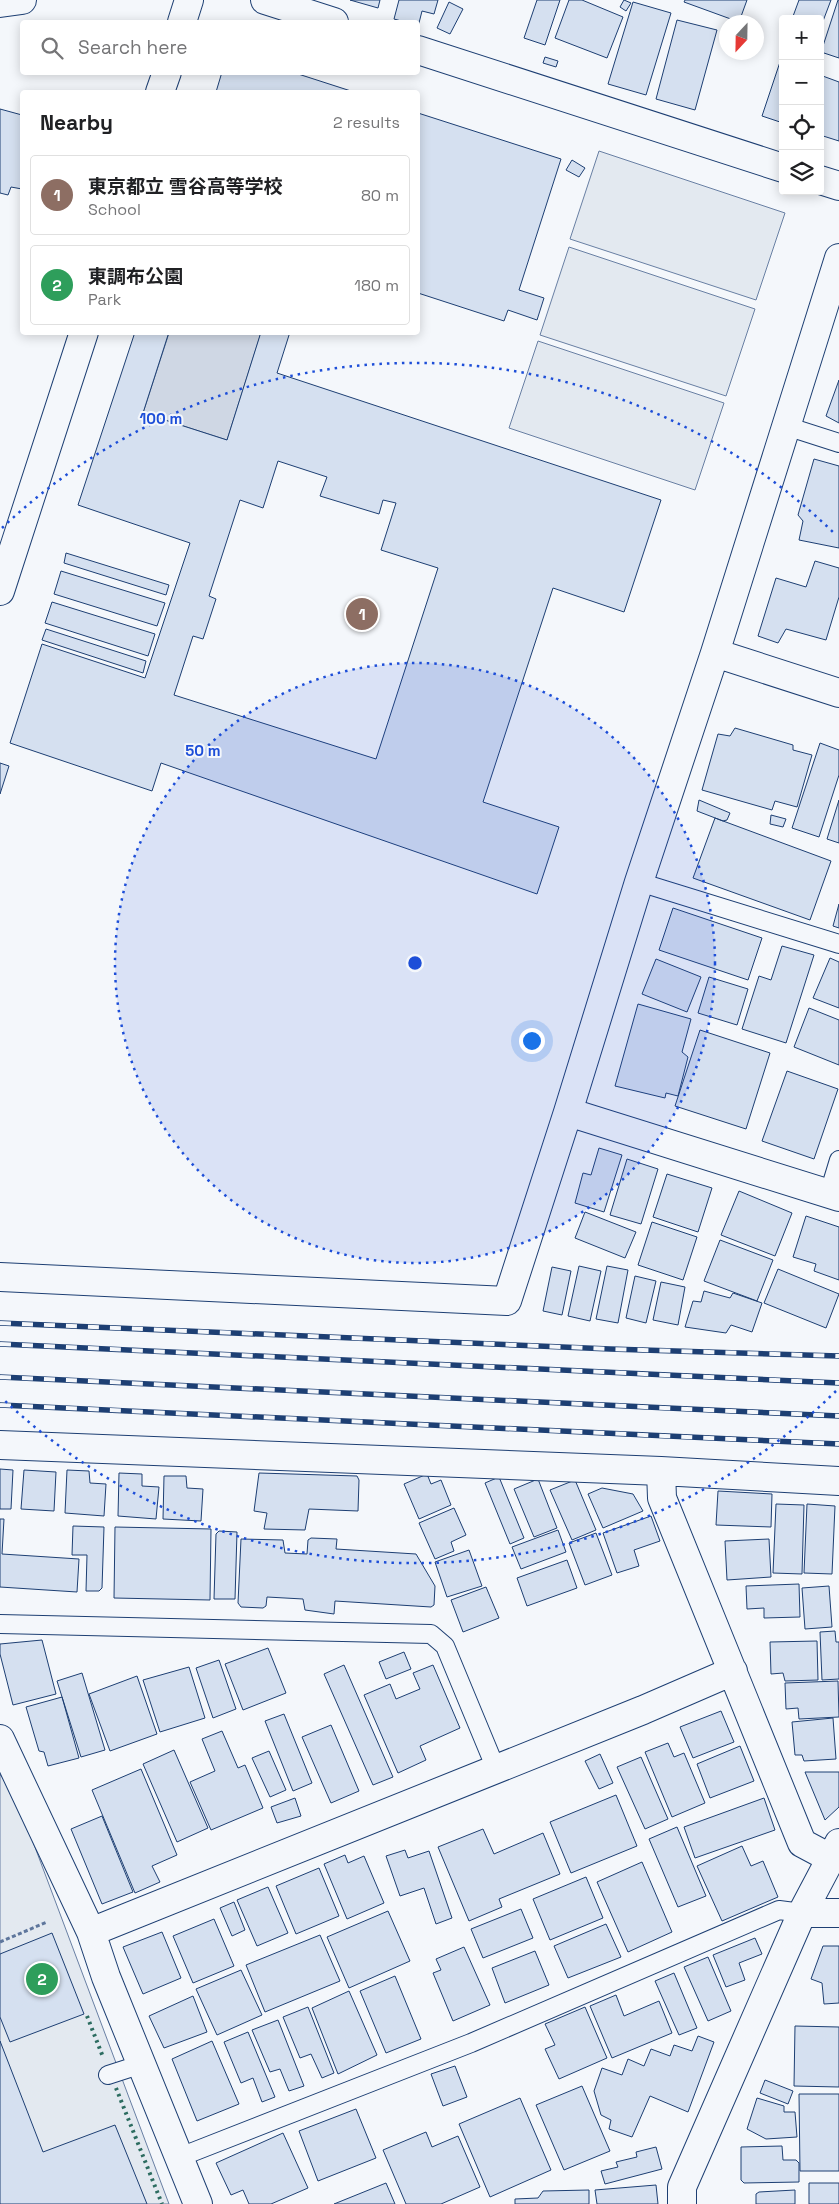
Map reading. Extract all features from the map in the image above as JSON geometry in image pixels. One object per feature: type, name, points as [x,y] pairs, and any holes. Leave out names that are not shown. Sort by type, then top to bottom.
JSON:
[{"type":"street","points":[[0,3],[22,0]]},
{"type":"street","points":[[183,20],[190,0]]},
{"type":"street","points":[[264,0],[328,20]]},
{"type":"street","points":[[420,51],[779,167]]},
{"type":"street","points":[[161,90],[165,75]]},
{"type":"street","points":[[824,181],[839,186]]},
{"type":"street","points":[[0,1277],[507,1301],[639,882],[715,653],[839,258]]},
{"type":"street","points":[[0,591],[83,335]]},
{"type":"street","points":[[715,653],[839,693]]},
{"type":"street","points":[[568,1112],[834,1195]]},
{"type":"street","points":[[0,1445],[839,1481]]},
{"type":"street","points":[[661,1472],[662,1498],[802,1843],[835,1851],[802,1913],[682,2186],[682,2204]]},
{"type":"street","points":[[91,1932],[643,1710],[733,1671]]},
{"type":"street","points":[[0,1739],[91,1932],[106,1977],[198,2204]]},
{"type":"street","points":[[802,1913],[839,1913]]},
{"type":"lane","points":[[786,426],[839,443]]},
{"type":"lane","points":[[639,882],[839,944]]},
{"type":"lane","points":[[834,1195],[839,1160]]},
{"type":"lane","points":[[0,1624],[431,1634],[445,1646],[496,1769]]},
{"type":"lane","points":[[180,2157],[471,2042],[779,1910],[802,1913]]},
{"type":"lane","points":[[108,2075],[142,2064]]},
{"type":"path","points":[[0,1942],[50,1921]]},
{"type":"shaded area","points":[[599,151],[785,213],[756,300],[570,239]]},
{"type":"shaded area","points":[[569,247],[755,309],[726,396],[540,335]]},
{"type":"shaded area","points":[[168,335],[260,335],[227,440],[143,413]]},
{"type":"shaded area","points":[[538,341],[724,403],[695,490],[509,428]]},
{"type":"shaded area","points":[[0,1775],[9,1778],[169,2204],[0,2204]]},
{"type":"building","points":[[350,0],[380,0],[378,8]]},
{"type":"building","points":[[399,0],[438,0],[434,14],[422,11],[420,20],[394,19]]},
{"type":"building","points":[[537,0],[560,0],[545,45],[524,38]]},
{"type":"building","points":[[569,0],[582,0],[623,17],[607,58],[555,38]]},
{"type":"building","points":[[624,0],[631,3],[626,11],[620,7]]},
{"type":"building","points":[[685,0],[747,0],[742,15],[720,15],[684,2]]},
{"type":"building","points":[[799,0],[831,0],[824,18],[824,15],[793,15]]},
{"type":"building","points":[[839,0],[839,58],[824,53],[824,43]]},
{"type":"building","points":[[449,2],[463,9],[450,34],[437,28]]},
{"type":"building","points":[[633,2],[671,13],[646,95],[608,84]]},
{"type":"building","points":[[677,20],[717,30],[695,110],[656,99]]},
{"type":"building","points":[[545,57],[558,61],[556,67],[543,63]]},
{"type":"building","points":[[779,65],[779,122],[762,116]]},
{"type":"building","points":[[221,75],[301,75],[348,90],[217,90]]},
{"type":"building","points":[[824,76],[839,82],[839,141],[824,136]]},
{"type":"building","points":[[0,109],[20,114],[20,189],[11,187],[8,195],[0,193]]},
{"type":"building","points":[[420,114],[561,159],[519,290],[544,298],[537,320],[508,310],[504,321],[420,294]]},
{"type":"building","points":[[572,160],[585,168],[579,177],[566,170]]},
{"type":"building","points":[[134,335],[168,335],[143,413],[227,440],[260,335],[289,335],[277,373],[661,500],[624,612],[553,588],[483,802],[559,827],[537,894],[161,763],[152,791],[10,743],[42,644],[145,678],[190,543],[78,505]],"holes":[[[278,461],[327,477],[320,496],[379,514],[383,500],[396,503],[381,550],[438,568],[376,759],[174,695],[193,636],[203,639],[216,599],[209,596],[240,500],[263,508]]]},
{"type":"building","points":[[839,380],[839,423],[826,416]]},
{"type":"building","points":[[814,459],[839,466],[839,548],[799,540],[803,521],[798,515]]},
{"type":"building","points":[[66,553],[169,585],[166,595],[64,563]]},
{"type":"building","points":[[815,561],[839,568],[839,597],[826,640],[786,629],[778,643],[758,636],[776,578],[806,587]]},
{"type":"building","points":[[61,571],[165,603],[157,626],[54,594]]},
{"type":"building","points":[[52,602],[155,634],[148,656],[45,623]]},
{"type":"building","points":[[46,629],[146,661],[143,673],[42,640]]},
{"type":"building","points":[[735,728],[793,745],[793,750],[812,755],[797,807],[775,801],[772,810],[702,790],[718,734],[730,736]]},
{"type":"building","points":[[820,743],[839,750],[839,775],[819,837],[792,828]]},
{"type":"building","points":[[0,763],[9,766],[0,794]]},
{"type":"building","points":[[699,800],[730,813],[727,820],[723,821],[697,811]]},
{"type":"building","points":[[839,800],[839,843],[827,839]]},
{"type":"building","points":[[771,815],[786,819],[783,827],[770,824]]},
{"type":"building","points":[[715,818],[831,861],[810,920],[693,878]]},
{"type":"building","points":[[839,904],[839,928],[833,926]]},
{"type":"building","points":[[673,908],[762,938],[748,980],[659,950]]},
{"type":"building","points":[[782,946],[814,955],[786,1043],[742,1029],[759,976],[771,980]]},
{"type":"building","points":[[830,958],[839,962],[839,1008],[813,998]]},
{"type":"building","points":[[656,959],[701,977],[687,1012],[642,994]]},
{"type":"building","points":[[709,977],[748,989],[737,1025],[698,1013]]},
{"type":"building","points":[[638,1004],[691,1019],[682,1052],[688,1057],[678,1096],[666,1093],[665,1098],[615,1086]]},
{"type":"building","points":[[809,1008],[839,1020],[839,1065],[794,1047]]},
{"type":"building","points":[[700,1030],[770,1053],[746,1129],[675,1106]]},
{"type":"building","points":[[787,1071],[838,1089],[814,1159],[762,1141]]},
{"type":"building","points":[[599,1148],[622,1155],[604,1212],[575,1203],[583,1173],[591,1175]]},
{"type":"building","points":[[627,1159],[658,1169],[641,1224],[610,1215]]},
{"type":"building","points":[[667,1174],[712,1188],[698,1232],[653,1217]]},
{"type":"building","points":[[739,1191],[792,1213],[775,1256],[721,1235]]},
{"type":"building","points":[[585,1212],[636,1232],[625,1258],[575,1238]]},
{"type":"building","points":[[806,1216],[839,1227],[839,1280],[814,1271],[816,1264],[793,1257]]},
{"type":"building","points":[[652,1222],[697,1237],[683,1280],[638,1265]]},
{"type":"building","points":[[720,1240],[773,1260],[757,1301],[704,1281]]},
{"type":"building","points":[[579,1266],[601,1271],[590,1321],[568,1316]]},
{"type":"building","points":[[607,1266],[628,1270],[618,1323],[596,1319]]},
{"type":"building","points":[[552,1267],[571,1271],[562,1315],[543,1311]]},
{"type":"building","points":[[778,1269],[839,1294],[826,1328],[764,1303]]},
{"type":"building","points":[[635,1276],[656,1281],[646,1323],[626,1318]]},
{"type":"building","points":[[661,1282],[685,1287],[678,1325],[653,1320]]},
{"type":"building","points":[[704,1291],[730,1298],[733,1293],[762,1303],[752,1332],[731,1325],[726,1333],[685,1327],[693,1301],[701,1302]]},
{"type":"building","points":[[0,1469],[13,1470],[11,1509],[0,1509]]},
{"type":"building","points":[[24,1470],[56,1472],[54,1511],[21,1509]]},
{"type":"building","points":[[67,1470],[89,1471],[90,1483],[106,1484],[104,1516],[65,1513]]},
{"type":"building","points":[[119,1473],[142,1474],[142,1486],[159,1487],[156,1519],[118,1516]]},
{"type":"building","points":[[259,1473],[357,1476],[359,1480],[358,1511],[309,1509],[305,1530],[264,1529],[267,1513],[254,1511]]},
{"type":"building","points":[[427,1474],[431,1484],[441,1480],[451,1505],[419,1519],[404,1484]]},
{"type":"building","points":[[164,1476],[186,1476],[187,1488],[203,1489],[201,1521],[163,1519]]},
{"type":"building","points":[[499,1477],[524,1538],[510,1544],[485,1483]]},
{"type":"building","points":[[538,1479],[557,1528],[534,1537],[514,1489]]},
{"type":"building","points":[[575,1480],[596,1530],[572,1540],[550,1490]]},
{"type":"building","points":[[602,1488],[633,1494],[643,1511],[603,1528],[588,1494]]},
{"type":"building","points":[[718,1491],[772,1494],[771,1527],[716,1525]]},
{"type":"building","points":[[776,1504],[804,1505],[802,1574],[773,1573]]},
{"type":"building","points":[[807,1504],[835,1506],[832,1574],[804,1573]]},
{"type":"building","points":[[454,1508],[466,1535],[451,1542],[454,1551],[435,1559],[419,1523]]},
{"type":"building","points":[[651,1516],[660,1541],[634,1550],[639,1566],[617,1573],[603,1533]]},
{"type":"building","points":[[0,1519],[4,1519],[2,1554],[79,1559],[77,1592],[0,1587]]},
{"type":"building","points":[[73,1526],[104,1527],[102,1588],[99,1591],[86,1591],[87,1555],[72,1555]]},
{"type":"building","points":[[115,1527],[211,1529],[210,1600],[114,1598]]},
{"type":"building","points":[[558,1530],[566,1552],[521,1569],[512,1547]]},
{"type":"building","points":[[219,1531],[237,1532],[235,1599],[214,1599],[216,1534]]},
{"type":"building","points":[[596,1533],[612,1575],[585,1585],[569,1543]]},
{"type":"building","points":[[311,1538],[337,1539],[336,1549],[416,1554],[435,1586],[434,1605],[431,1607],[335,1601],[334,1614],[305,1610],[303,1599],[267,1597],[266,1606],[263,1608],[241,1607],[238,1603],[241,1539],[283,1540],[285,1553],[307,1554],[308,1540]]},
{"type":"building","points":[[769,1539],[771,1577],[727,1580],[725,1541]]},
{"type":"building","points":[[469,1550],[482,1586],[447,1597],[435,1562]]},
{"type":"building","points":[[567,1560],[577,1588],[527,1606],[517,1578]]},
{"type":"building","points":[[799,1584],[800,1617],[764,1618],[764,1608],[747,1609],[746,1586]]},
{"type":"building","points":[[829,1586],[832,1627],[805,1629],[802,1588]]},
{"type":"building","points":[[486,1587],[499,1618],[463,1632],[451,1600]]},
{"type":"building","points":[[835,1631],[836,1642],[839,1642],[839,1679],[822,1680],[820,1632]]},
{"type":"building","points":[[42,1640],[56,1694],[13,1705],[0,1654],[0,1644]]},
{"type":"building","points":[[817,1641],[818,1680],[785,1681],[783,1673],[771,1674],[770,1642]]},
{"type":"building","points":[[268,1648],[286,1693],[243,1710],[225,1664]]},
{"type":"building","points":[[404,1652],[411,1669],[386,1679],[379,1662]]},
{"type":"building","points":[[219,1660],[236,1709],[213,1718],[196,1668]]},
{"type":"building","points":[[344,1665],[393,1777],[373,1785],[324,1674]]},
{"type":"building","points":[[433,1665],[460,1728],[420,1746],[426,1760],[398,1773],[364,1695],[390,1684],[396,1699],[420,1689],[413,1673]]},
{"type":"building","points":[[189,1667],[205,1718],[160,1732],[143,1680]]},
{"type":"building","points":[[82,1673],[105,1750],[81,1757],[57,1681]]},
{"type":"building","points":[[137,1676],[157,1734],[110,1751],[89,1694]]},
{"type":"building","points":[[838,1681],[839,1717],[799,1719],[798,1708],[786,1709],[785,1683]]},
{"type":"building","points":[[62,1697],[79,1758],[48,1766],[44,1752],[39,1751],[26,1707]]},
{"type":"building","points":[[721,1711],[734,1742],[693,1758],[680,1727]]},
{"type":"building","points":[[284,1714],[312,1783],[293,1791],[265,1721]]},
{"type":"building","points":[[833,1718],[836,1759],[804,1761],[802,1755],[795,1755],[792,1722]]},
{"type":"building","points":[[331,1725],[359,1791],[331,1803],[302,1737]]},
{"type":"building","points":[[222,1731],[238,1768],[245,1765],[263,1808],[211,1830],[190,1782],[215,1771],[202,1739]]},
{"type":"building","points":[[668,1743],[674,1757],[684,1753],[705,1803],[672,1817],[645,1752]]},
{"type":"building","points":[[740,1746],[754,1781],[710,1798],[697,1764]]},
{"type":"building","points":[[174,1750],[208,1828],[177,1842],[143,1764]]},
{"type":"building","points":[[269,1751],[286,1790],[270,1797],[252,1758]]},
{"type":"building","points":[[600,1754],[613,1783],[599,1789],[585,1761]]},
{"type":"building","points":[[641,1757],[668,1819],[645,1829],[617,1767]]},
{"type":"building","points":[[141,1769],[177,1855],[152,1866],[160,1882],[135,1893],[92,1790]]},
{"type":"building","points":[[805,1772],[839,1772],[839,1807],[825,1820]]},
{"type":"building","points":[[616,1795],[637,1846],[571,1873],[550,1822]]},
{"type":"building","points":[[295,1798],[301,1816],[277,1823],[271,1807]]},
{"type":"building","points":[[764,1798],[775,1830],[695,1858],[684,1827]]},
{"type":"building","points":[[102,1816],[133,1892],[102,1904],[71,1829]]},
{"type":"building","points":[[677,1827],[706,1896],[678,1907],[649,1839]]},
{"type":"building","points":[[483,1829],[494,1854],[543,1833],[560,1874],[499,1899],[502,1907],[469,1921],[438,1847]]},
{"type":"building","points":[[742,1846],[751,1866],[763,1861],[778,1897],[722,1921],[697,1866]]},
{"type":"building","points":[[405,1850],[408,1858],[429,1851],[452,1918],[436,1924],[424,1888],[400,1896],[386,1856]]},
{"type":"building","points":[[345,1855],[348,1863],[364,1856],[384,1903],[347,1919],[324,1864]]},
{"type":"building","points":[[642,1862],[672,1932],[628,1952],[597,1882]]},
{"type":"building","points":[[319,1868],[339,1916],[296,1934],[276,1886]]},
{"type":"building","points":[[586,1877],[603,1918],[550,1940],[533,1899]]},
{"type":"building","points":[[268,1887],[288,1933],[257,1946],[237,1900]]},
{"type":"building","points":[[234,1902],[245,1930],[232,1936],[220,1908]]},
{"type":"building","points":[[521,1909],[533,1938],[483,1958],[471,1929]]},
{"type":"building","points":[[388,1911],[410,1961],[349,1988],[327,1937]]},
{"type":"building","points":[[214,1919],[234,1966],[193,1983],[173,1936]]},
{"type":"building","points":[[606,1924],[621,1957],[568,1978],[554,1946]]},
{"type":"building","points":[[162,1932],[181,1978],[143,1994],[123,1947]]},
{"type":"building","points":[[52,1933],[84,2014],[10,2042],[0,2017],[0,1954]]},
{"type":"building","points":[[320,1935],[340,1981],[265,2012],[246,1965]]},
{"type":"building","points":[[755,1938],[762,1954],[739,1963],[745,1980],[726,1987],[713,1955]]},
{"type":"building","points":[[823,1946],[839,1946],[839,2003],[824,2004],[822,1983],[811,1979]]},
{"type":"building","points":[[464,1947],[490,2005],[453,2021],[433,1973],[441,1970],[436,1959]]},
{"type":"building","points":[[535,1951],[549,1985],[505,2003],[492,1968]]},
{"type":"building","points":[[708,1957],[731,2011],[708,2021],[684,1967]]},
{"type":"building","points":[[241,1970],[262,2015],[217,2035],[196,1989]]},
{"type":"building","points":[[674,1973],[697,2028],[679,2035],[655,1981]]},
{"type":"building","points":[[395,1976],[421,2039],[386,2053],[360,1991]]},
{"type":"building","points":[[349,1991],[377,2055],[338,2074],[312,2008]]},
{"type":"building","points":[[616,1995],[624,2016],[659,2001],[672,2033],[612,2058],[590,2006]]},
{"type":"building","points":[[193,1996],[207,2032],[164,2048],[149,2016]]},
{"type":"building","points":[[308,2007],[334,2073],[322,2078],[311,2054],[300,2058],[283,2017]]},
{"type":"building","points":[[585,2007],[607,2058],[559,2079],[545,2049],[555,2045],[545,2024]]},
{"type":"building","points":[[278,2020],[304,2086],[289,2091],[280,2069],[270,2072],[252,2030]]},
{"type":"building","points":[[795,2026],[839,2027],[839,2087],[794,2086]]},
{"type":"building","points":[[248,2032],[275,2097],[262,2102],[253,2078],[241,2083],[224,2042]]},
{"type":"building","points":[[698,2036],[714,2042],[688,2112],[650,2096],[632,2137],[609,2129],[611,2120],[601,2115],[594,2091],[602,2068],[622,2075],[628,2059],[644,2066],[651,2049],[670,2056],[674,2045],[692,2051]]},
{"type":"building","points":[[0,2041],[43,2152],[115,2125],[147,2204],[0,2204]]},
{"type":"building","points":[[212,2041],[239,2104],[197,2121],[172,2059]]},
{"type":"building","points":[[455,2066],[467,2097],[443,2106],[431,2074]]},
{"type":"building","points":[[765,2080],[793,2091],[788,2104],[760,2093]]},
{"type":"building","points":[[582,2086],[610,2151],[564,2170],[536,2105]]},
{"type":"building","points":[[799,2094],[839,2094],[839,2171],[800,2171]]},
{"type":"building","points":[[520,2098],[551,2170],[490,2197],[459,2124]]},
{"type":"building","points":[[757,2098],[784,2106],[784,2112],[795,2112],[797,2137],[766,2139],[747,2129]]},
{"type":"building","points":[[356,2109],[376,2158],[318,2181],[299,2131]]},
{"type":"building","points":[[426,2132],[432,2147],[458,2136],[480,2187],[441,2204],[406,2204],[383,2150]]},
{"type":"building","points":[[283,2133],[308,2188],[271,2204],[249,2204],[243,2190],[231,2195],[216,2163]]},
{"type":"building","points":[[782,2146],[783,2160],[796,2160],[799,2163],[799,2182],[744,2183],[741,2180],[741,2147]]},
{"type":"building","points":[[656,2147],[662,2169],[605,2184],[601,2171],[618,2167],[616,2162],[637,2157],[636,2152]]},
{"type":"building","points":[[386,2183],[395,2204],[334,2204]]},
{"type":"building","points":[[809,2183],[839,2183],[839,2204],[809,2204]]},
{"type":"building","points":[[656,2185],[658,2204],[597,2204],[595,2190]]},
{"type":"building","points":[[589,2190],[589,2204],[515,2204],[515,2199],[538,2198],[543,2191]]},
{"type":"building","points":[[795,2190],[795,2204],[756,2204],[756,2194],[759,2192]]},
{"type":"railway","points":[[0,1323],[610,1349],[839,1356]]},
{"type":"railway","points":[[0,1344],[839,1383]]},
{"type":"railway","points":[[0,1377],[839,1416]]},
{"type":"railway","points":[[0,1405],[839,1444]]},
{"type":"hedge","points":[[87,2016],[103,2057]]},
{"type":"hedge","points":[[116,2088],[162,2204]]},
{"type":"place","name":"東京都立 雪谷高等学校","points":[[362,614]]},
{"type":"place","name":"東調布公園","points":[[42,1979]]}]
